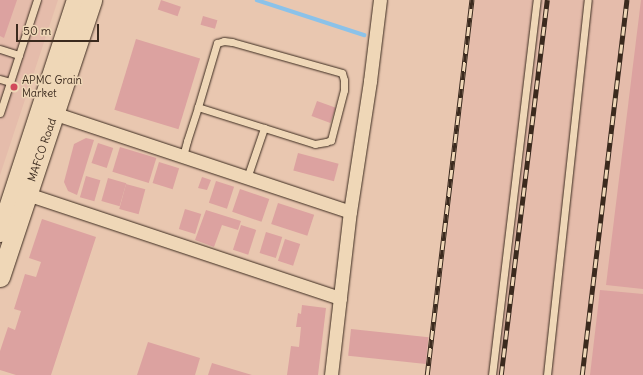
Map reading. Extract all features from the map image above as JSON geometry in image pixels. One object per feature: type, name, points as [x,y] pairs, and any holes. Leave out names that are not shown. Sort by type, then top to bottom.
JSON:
[{"type":"main road","name":"MAFCO Road","points":[[0,277],[27,194],[76,0]]},
{"type":"main road","name":"MAFCO Road","points":[[0,232],[92,0]]},
{"type":"street","points":[[331,375],[350,212],[370,81],[380,0]]},
{"type":"street","points":[[47,111],[350,212]]},
{"type":"street","points":[[27,194],[340,298]]},
{"type":"lane","points":[[0,112],[37,0]]},
{"type":"lane","points":[[492,375],[537,0]]},
{"type":"lane","points":[[547,375],[588,0]]},
{"type":"lane","points":[[183,156],[217,43],[224,41],[342,73],[344,90],[331,140],[315,144],[198,107]]},
{"type":"lane","points":[[0,49],[19,56]]},
{"type":"lane","points":[[0,79],[10,82]]},
{"type":"lane","points":[[247,178],[264,128]]},
{"type":"shaded area","name":"APMC Grain Market","points":[[0,0],[58,0],[0,175]]},
{"type":"shaded area","points":[[475,0],[643,0],[643,375],[430,375]]},
{"type":"building","points":[[0,0],[17,0],[4,38],[0,36]]},
{"type":"building","points":[[161,0],[181,7],[178,16],[158,9]]},
{"type":"building","points":[[641,0],[643,0],[643,289],[606,285]]},
{"type":"building","points":[[203,16],[217,20],[215,29],[201,25]]},
{"type":"building","points":[[136,39],[200,59],[178,129],[114,110]]},
{"type":"building","points":[[317,101],[336,108],[330,123],[312,116]]},
{"type":"building","points":[[86,138],[94,140],[77,195],[68,191],[64,182],[74,144]]},
{"type":"building","points":[[98,143],[113,148],[107,168],[92,163]]},
{"type":"building","points":[[120,147],[156,158],[149,183],[112,172]]},
{"type":"building","points":[[298,153],[339,164],[334,181],[293,170]]},
{"type":"building","points":[[159,162],[179,168],[173,189],[153,183]]},
{"type":"building","points":[[86,176],[100,180],[94,201],[80,197]]},
{"type":"building","points":[[202,177],[211,180],[207,190],[198,188]]},
{"type":"building","points":[[108,178],[126,183],[120,206],[101,201]]},
{"type":"building","points":[[216,181],[234,187],[227,209],[209,203]]},
{"type":"building","points":[[126,184],[145,189],[139,214],[119,209]]},
{"type":"building","points":[[240,189],[269,199],[261,222],[232,212]]},
{"type":"building","points":[[278,203],[314,215],[307,236],[271,224]]},
{"type":"building","points":[[185,209],[201,214],[195,234],[179,229]]},
{"type":"building","points":[[206,210],[241,221],[238,230],[222,225],[214,247],[195,240]]},
{"type":"building","points":[[42,219],[96,237],[51,375],[16,375],[0,370],[0,351],[8,327],[15,330],[21,311],[14,309],[25,274],[36,277],[41,262],[29,258]]},
{"type":"building","points":[[241,225],[256,230],[248,255],[233,250]]},
{"type":"building","points":[[266,232],[282,237],[276,258],[260,253]]},
{"type":"building","points":[[285,239],[300,244],[293,266],[278,261]]},
{"type":"building","points":[[600,290],[643,294],[643,375],[590,375]]},
{"type":"building","points":[[302,305],[326,308],[318,375],[287,375],[291,346],[299,347],[301,327],[296,327],[298,313],[301,314]]},
{"type":"building","points":[[351,329],[429,337],[426,364],[348,356]]},
{"type":"building","points":[[148,342],[200,358],[195,375],[137,375]]},
{"type":"building","points":[[212,363],[252,375],[208,375]]},
{"type":"waterway","points":[[257,0],[364,35]]},
{"type":"railway","points":[[427,375],[472,0]]},
{"type":"railway","points":[[501,375],[547,0]]},
{"type":"railway","points":[[582,375],[627,0]]},
{"type":"place","name":"APMC Grain Market","points":[[14,87]]}]
